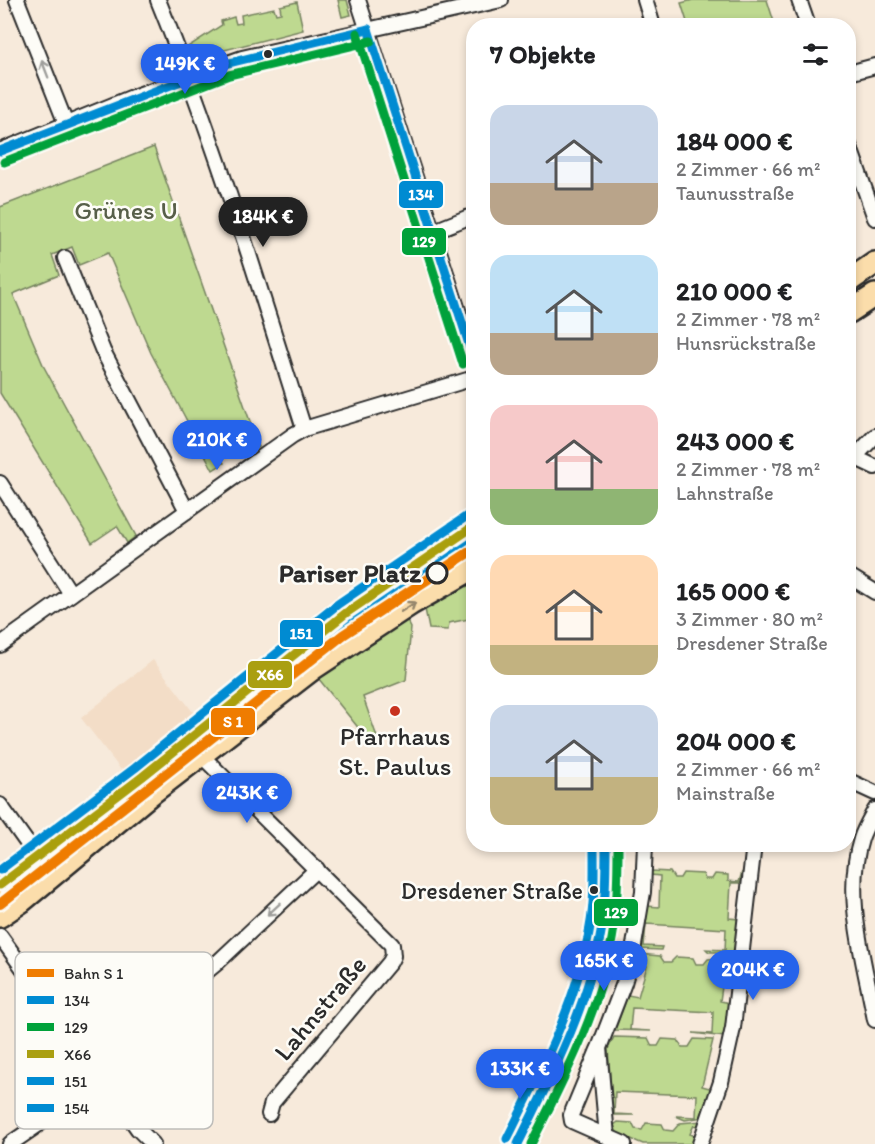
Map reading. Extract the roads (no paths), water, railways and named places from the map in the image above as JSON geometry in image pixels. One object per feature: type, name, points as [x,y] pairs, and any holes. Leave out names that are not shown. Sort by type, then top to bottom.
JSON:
[{"type":"main road","points":[[856,276],[875,263]]},
{"type":"main road","points":[[856,307],[875,295]]},
{"type":"main road","points":[[0,885],[142,777],[332,624],[466,532]]},
{"type":"main road","points":[[314,668],[411,604],[466,573]]},
{"type":"main road","points":[[0,916],[22,901],[201,755],[314,668],[342,643],[341,628],[332,624]]},
{"type":"street","points":[[17,0],[66,124]]},
{"type":"street","points":[[158,0],[188,78],[263,298],[304,429]]},
{"type":"street","points":[[358,0],[466,334]]},
{"type":"street","points":[[0,151],[242,58],[501,0]]},
{"type":"street","points":[[645,0],[651,18]]},
{"type":"street","points":[[799,0],[805,18]]},
{"type":"street","points":[[856,71],[875,66]]},
{"type":"street","points":[[856,165],[875,218]]},
{"type":"street","points":[[434,231],[466,218]]},
{"type":"street","points":[[65,258],[103,351],[187,511]]},
{"type":"street","points":[[0,645],[304,429],[466,380]]},
{"type":"street","points":[[856,456],[875,436]]},
{"type":"street","points":[[856,461],[875,467]]},
{"type":"street","points":[[0,483],[71,594]]},
{"type":"street","points":[[856,580],[875,592]]},
{"type":"street","name":"Lahnstraße","points":[[201,755],[392,945],[393,956],[272,1103],[269,1114]]},
{"type":"street","points":[[856,784],[875,793]]},
{"type":"street","points":[[0,805],[37,857]]},
{"type":"street","points":[[875,810],[862,837],[855,881],[858,926],[875,1020]]},
{"type":"street","points":[[518,1144],[569,1035],[589,986],[602,925],[606,852]]},
{"type":"street","points":[[624,1144],[572,1120],[571,1115],[624,983],[634,944],[643,892],[645,852]]},
{"type":"street","points":[[700,1144],[721,1082],[733,1028],[753,852]]},
{"type":"street","points":[[213,966],[317,869]]},
{"type":"street","points":[[0,936],[15,957]]},
{"type":"street","points":[[599,1048],[607,1136]]},
{"type":"street","points":[[10,1144],[32,1129]]},
{"type":"street","points":[[138,1129],[153,1144]]},
{"type":"place","name":"Pariser Platz","points":[[437,573]]},
{"type":"place","name":"Pfarrhaus St. Paulus","points":[[395,711]]},
{"type":"place","name":"Dresdener Straße","points":[[594,890]]},
{"type":"park label","name":"Grünes U","points":[[126,210]]}]
